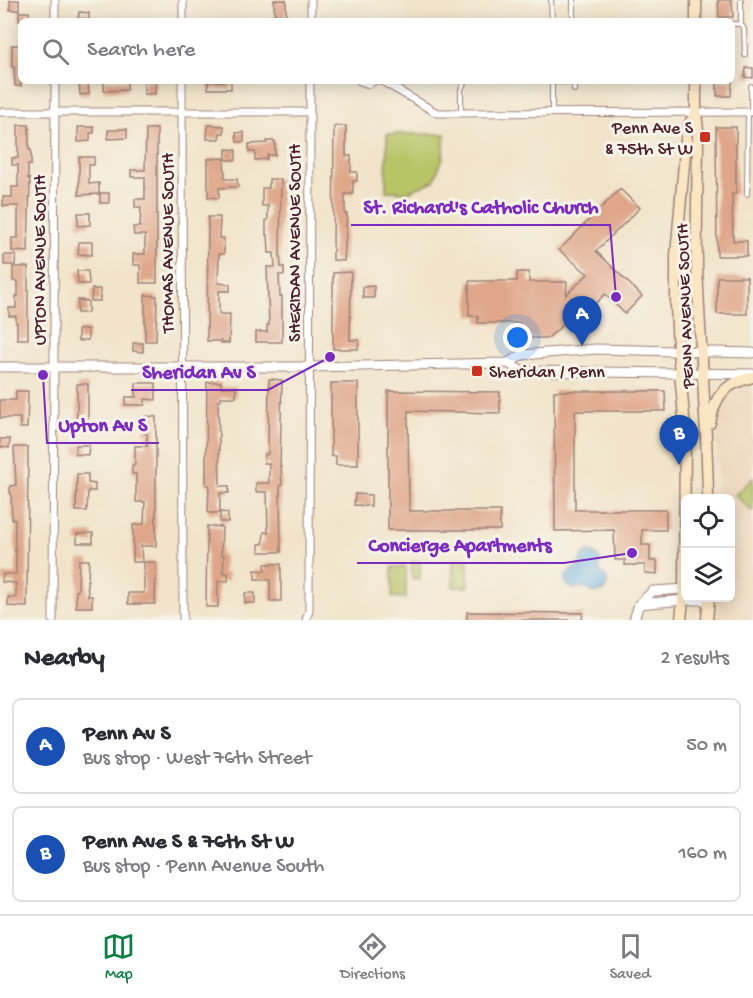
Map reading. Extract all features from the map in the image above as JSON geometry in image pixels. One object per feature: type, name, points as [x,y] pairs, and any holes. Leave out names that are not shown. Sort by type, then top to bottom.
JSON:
[{"type":"main road","points":[[696,0],[696,18]]},
{"type":"main road","name":"PENN AVENUE SOUTH","points":[[696,84],[697,263],[707,436],[708,494]]},
{"type":"main road","name":"PENN AVENUE SOUTH","points":[[684,548],[685,427],[678,351],[676,255],[687,129],[696,112]]},
{"type":"main road","points":[[707,436],[713,409],[722,391],[740,380],[753,376]]},
{"type":"main road","name":"PENN AVENUE SOUTH","points":[[681,620],[683,602]]},
{"type":"main road","points":[[707,620],[709,602]]},
{"type":"street","points":[[55,0],[55,18]]},
{"type":"street","points":[[183,0],[183,18]]},
{"type":"street","points":[[311,0],[311,18]]},
{"type":"street","name":"UPTON AVENUE SOUTH","points":[[53,620],[55,84]]},
{"type":"street","name":"THOMAS AVENUE SOUTH","points":[[182,84],[183,620]]},
{"type":"street","name":"SHERIDAN AVENUE SOUTH","points":[[306,620],[309,611],[310,84]]},
{"type":"street","points":[[387,84],[438,113],[751,112]]},
{"type":"street","points":[[0,112],[310,112]]},
{"type":"street","points":[[0,367],[309,367],[508,363],[522,354],[596,349],[753,353]]},
{"type":"street","points":[[508,363],[521,371],[680,372],[753,376]]},
{"type":"street","points":[[634,620],[639,604],[681,594]]},
{"type":"lane","points":[[551,0],[552,18]]},
{"type":"lane","points":[[573,0],[573,18]]},
{"type":"lane","points":[[741,0],[745,55]]},
{"type":"lane","points":[[735,24],[741,24]]},
{"type":"lane","points":[[461,114],[461,90],[464,84]]},
{"type":"lane","points":[[552,84],[552,113]]},
{"type":"lane","points":[[574,84],[574,90]]},
{"type":"lane","points":[[747,194],[751,86]]},
{"type":"shaded area","points":[[753,381],[753,620],[716,620],[717,602],[735,602],[735,494],[717,494],[716,415],[719,401],[732,388]]},
{"type":"green space","points":[[387,134],[445,134],[443,157],[434,181],[408,192],[386,191]]},
{"type":"green space","points":[[753,478],[752,511],[735,495]]},
{"type":"green space","points":[[468,559],[468,587],[453,587],[453,560]]},
{"type":"green space","points":[[412,562],[420,562],[420,579],[412,579]]},
{"type":"green space","points":[[392,567],[406,567],[406,598],[392,597]]},
{"type":"water","points":[[589,552],[600,559],[599,569],[607,580],[605,588],[597,593],[585,587],[574,589],[565,580],[570,571],[578,567],[583,555]]},
{"type":"building","points":[[10,0],[19,0],[19,10],[10,10]]},
{"type":"building","points":[[274,0],[286,0],[286,18],[275,18]]},
{"type":"building","points":[[718,0],[732,0],[733,17],[719,17]]},
{"type":"building","points":[[19,12],[29,12],[29,18],[19,18]]},
{"type":"building","points":[[79,12],[89,13],[89,18],[78,18]]},
{"type":"building","points":[[12,45],[18,45],[18,84],[21,86],[15,86],[14,67],[12,67]]},
{"type":"building","points":[[746,68],[753,68],[753,78],[745,77]]},
{"type":"building","points":[[79,84],[88,84],[89,94],[80,95]]},
{"type":"building","points":[[104,84],[127,84],[127,90],[104,91]]},
{"type":"building","points":[[144,84],[156,84],[155,94],[144,94]]},
{"type":"building","points":[[208,84],[231,84],[231,89],[208,89]]},
{"type":"building","points":[[717,84],[732,84],[731,96],[717,96]]},
{"type":"building","points":[[18,125],[29,125],[29,150],[31,150],[31,165],[28,165],[28,179],[30,179],[28,252],[12,251],[12,238],[18,238],[18,206],[3,206],[3,197],[12,197],[12,187],[18,187],[18,165],[12,165],[12,158],[18,158]]},
{"type":"building","points":[[208,125],[224,126],[224,133],[220,133],[219,139],[207,139]]},
{"type":"building","points":[[334,126],[346,126],[346,156],[351,156],[351,172],[357,172],[357,181],[353,181],[353,194],[345,194],[345,214],[347,214],[344,261],[333,260]]},
{"type":"building","points":[[78,127],[94,127],[94,133],[90,133],[90,141],[78,142]]},
{"type":"building","points":[[716,127],[736,127],[736,194],[732,194],[733,241],[747,241],[747,256],[717,256]]},
{"type":"building","points":[[127,129],[127,138],[108,139],[108,130]]},
{"type":"building","points":[[146,129],[157,129],[157,283],[140,283],[140,265],[133,265],[133,254],[145,254],[145,235],[134,235],[133,227],[140,227],[141,207],[135,207],[135,199],[145,199],[145,177],[131,177],[131,170],[145,170]]},
{"type":"building","points":[[244,132],[244,142],[237,142],[236,133]]},
{"type":"building","points":[[267,141],[275,141],[275,155],[267,155],[267,159],[255,160],[255,152],[249,152],[249,144],[267,143]]},
{"type":"building","points":[[226,149],[236,150],[236,160],[226,160]]},
{"type":"building","points":[[79,157],[94,157],[94,165],[89,165],[89,184],[99,183],[99,194],[79,195]]},
{"type":"building","points":[[224,158],[225,179],[237,179],[238,187],[219,188],[219,198],[208,197],[208,159]]},
{"type":"building","points":[[269,179],[281,179],[280,253],[284,275],[279,275],[280,296],[282,296],[282,342],[256,342],[256,332],[267,332],[267,325],[269,325],[267,267],[275,267],[274,253],[269,253],[268,235],[266,235],[268,206],[262,206],[262,188],[269,188]]},
{"type":"building","points":[[620,189],[640,208],[596,251],[642,296],[625,314],[605,294],[585,314],[580,310],[548,338],[519,338],[520,323],[478,323],[478,316],[469,316],[469,281],[517,281],[517,272],[529,272],[529,282],[567,282],[566,295],[588,274],[559,250]]},
{"type":"building","points":[[100,193],[109,193],[109,203],[100,203]]},
{"type":"building","points":[[78,213],[90,213],[90,225],[78,226]]},
{"type":"building","points":[[208,217],[220,217],[219,238],[224,238],[224,254],[219,254],[218,283],[230,284],[230,291],[219,291],[219,314],[230,314],[229,343],[207,341]]},
{"type":"building","points":[[79,242],[92,242],[92,255],[78,254]]},
{"type":"building","points":[[4,255],[16,255],[15,265],[4,265]]},
{"type":"building","points":[[13,267],[28,267],[28,339],[17,339],[16,316],[9,316],[9,308],[16,308],[16,296],[18,296],[18,281],[13,281]]},
{"type":"building","points":[[77,271],[88,271],[89,284],[78,284]]},
{"type":"building","points":[[351,272],[350,340],[359,340],[358,349],[333,349],[333,273]]},
{"type":"building","points":[[717,277],[747,277],[747,314],[717,314]]},
{"type":"building","points":[[374,286],[374,298],[363,298],[363,287]]},
{"type":"building","points":[[92,289],[100,289],[100,301],[91,301]]},
{"type":"building","points":[[145,295],[157,296],[156,341],[145,341]]},
{"type":"building","points":[[78,300],[88,301],[88,313],[77,313]]},
{"type":"building","points":[[88,329],[88,340],[78,341],[78,330]]},
{"type":"building","points":[[133,343],[143,343],[143,352],[133,351]]},
{"type":"building","points":[[269,379],[282,380],[281,552],[259,552],[259,544],[263,544],[264,532],[268,533],[267,492],[256,492],[256,483],[269,483],[269,463],[264,463],[265,454],[268,454]]},
{"type":"building","points":[[207,382],[221,382],[221,387],[236,387],[236,397],[221,397],[221,400],[218,400],[220,486],[229,486],[229,493],[220,493],[220,513],[208,513]]},
{"type":"building","points":[[136,383],[156,383],[156,400],[145,399],[145,405],[125,405],[126,397],[136,397]]},
{"type":"building","points":[[331,383],[358,383],[358,465],[336,465],[336,456],[331,456]]},
{"type":"building","points":[[77,384],[88,384],[88,426],[77,426]]},
{"type":"building","points":[[16,391],[28,391],[27,428],[20,428],[20,418],[0,418],[0,400],[16,400]]},
{"type":"building","points":[[388,391],[500,392],[500,413],[408,411],[409,511],[500,511],[500,530],[388,530]]},
{"type":"building","points":[[554,391],[665,391],[666,411],[575,411],[575,510],[666,510],[666,530],[642,530],[642,545],[650,545],[650,561],[657,561],[657,574],[645,573],[645,565],[625,565],[625,560],[615,560],[614,530],[555,531]]},
{"type":"building","points":[[145,416],[156,417],[156,546],[141,546],[142,562],[133,562],[133,525],[144,524],[145,502],[136,502],[136,474],[132,474],[132,465],[135,465],[135,446],[147,446],[147,433],[144,433]]},
{"type":"building","points":[[0,439],[10,439],[9,448],[0,447]]},
{"type":"building","points":[[76,445],[89,445],[88,455],[75,454]]},
{"type":"building","points":[[14,447],[28,447],[27,607],[8,606],[8,597],[16,598],[16,583],[2,582],[3,574],[16,574],[15,520],[12,520],[10,493],[10,486],[16,485]]},
{"type":"building","points":[[77,474],[88,474],[88,483],[95,484],[95,491],[88,491],[87,511],[76,511]]},
{"type":"building","points":[[355,494],[371,495],[371,506],[354,505]]},
{"type":"building","points":[[220,512],[228,513],[228,522],[220,522]]},
{"type":"building","points":[[207,526],[222,527],[223,573],[228,573],[228,581],[218,581],[218,607],[206,607]]},
{"type":"building","points":[[93,533],[93,543],[77,543],[77,534]]},
{"type":"building","points":[[79,560],[89,560],[88,596],[92,596],[92,607],[76,607]]},
{"type":"building","points":[[144,562],[156,562],[155,604],[128,604],[128,593],[144,593]]},
{"type":"building","points":[[265,564],[281,564],[281,601],[270,601],[270,580],[255,579],[255,570],[265,571]]},
{"type":"building","points":[[245,593],[255,593],[255,603],[245,603]]},
{"type":"building","points":[[467,612],[583,613],[582,620],[467,620]]},
{"type":"place","name":"Penn Ave S & 75th St W","points":[[705,137]]},
{"type":"place","name":"St. Richard's Catholic Church","points":[[616,297]]},
{"type":"place","name":"Penn Av S","points":[[582,346]]},
{"type":"place","name":"Sheridan Av S","points":[[330,357]]},
{"type":"place","name":"Sheridan / Penn","points":[[477,371]]},
{"type":"place","name":"Upton Av S","points":[[43,375]]},
{"type":"place","name":"Penn Ave S & 76th St W","points":[[679,465]]},
{"type":"place","name":"Concierge Apartments","points":[[632,553]]}]
